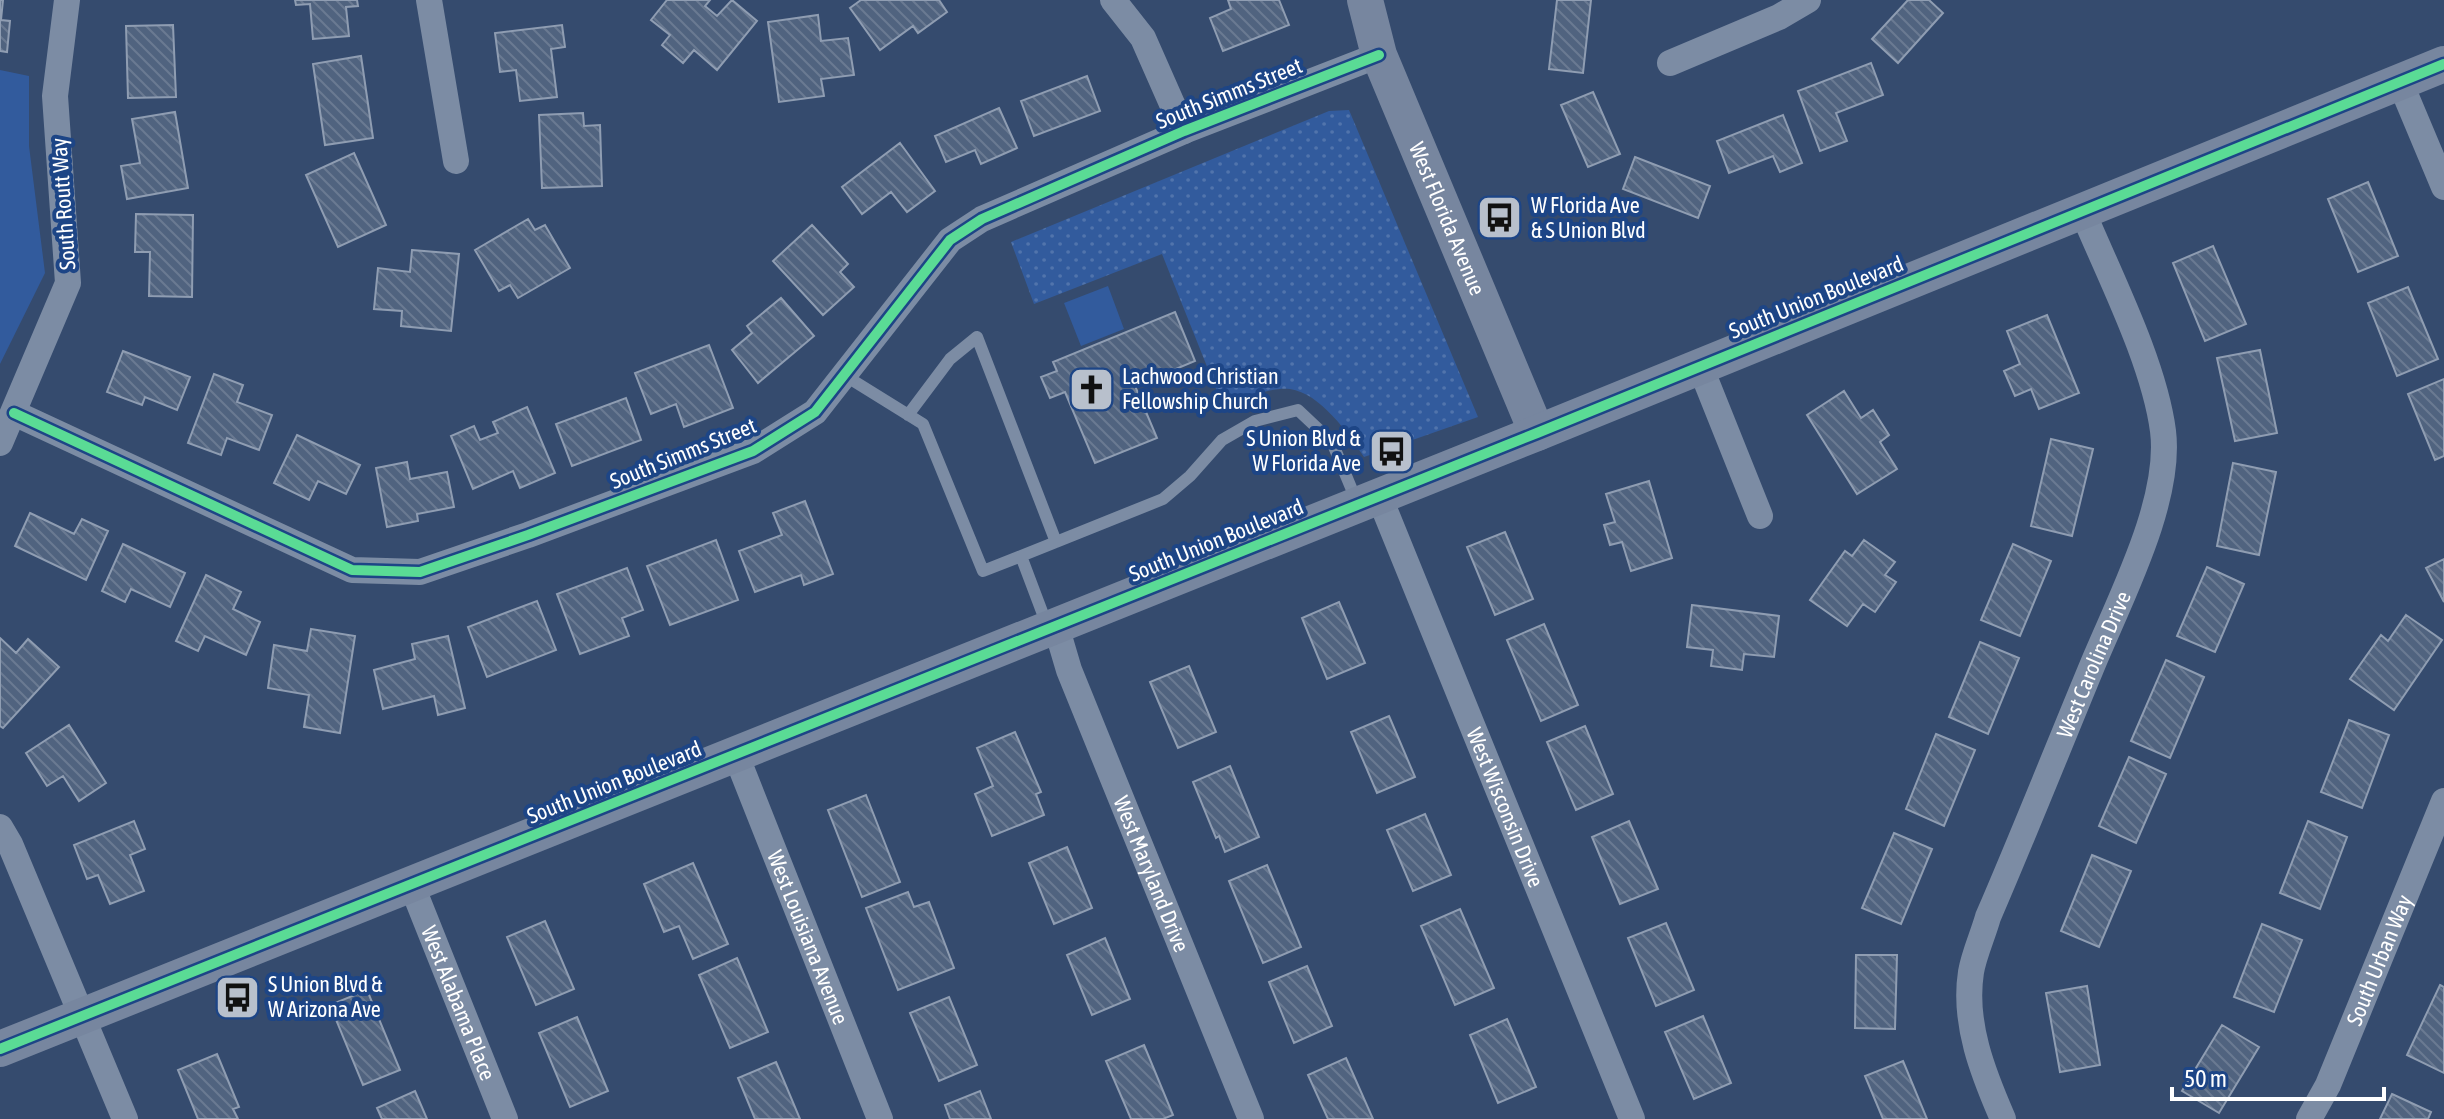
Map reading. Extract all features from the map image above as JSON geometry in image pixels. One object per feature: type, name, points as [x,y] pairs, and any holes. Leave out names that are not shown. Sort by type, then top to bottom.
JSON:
[{"type":"main road","name":"West Florida Avenue","points":[[1365,0],[1379,55],[1537,433]]},
{"type":"main road","name":"South Union Boulevard","points":[[0,1049],[1537,433],[2444,64]]},
{"type":"street","name":"South Routt Way","points":[[0,443],[68,283],[55,96],[67,0]]},
{"type":"street","points":[[429,0],[456,161]]},
{"type":"street","points":[[1113,0],[1143,38],[1184,131]]},
{"type":"street","points":[[1670,63],[1779,17],[1808,0]]},
{"type":"street","name":"South Simms Street","points":[[14,413],[352,570],[420,572],[753,451],[815,412],[950,240],[982,219],[1184,131],[1379,55]]},
{"type":"street","points":[[2400,82],[2444,187]]},
{"type":"street","name":"West Carolina Drive","points":[[2003,1119],[1973,1033],[1969,1000],[1971,971],[1988,917],[2135,562],[2160,487],[2164,459],[2157,401],[2134,334],[2082,210]]},
{"type":"street","points":[[1700,366],[1760,516]]},
{"type":"street","name":"West Wisconsin Drive","points":[[1369,500],[1632,1119]]},
{"type":"street","name":"West Maryland Drive","points":[[1052,627],[1251,1119]]},
{"type":"street","name":"West Louisiana Avenue","points":[[736,755],[880,1119]]},
{"type":"street","name":"South Urban Way","points":[[2309,1119],[2328,1085],[2444,801]]},
{"type":"street","points":[[0,827],[125,1119]]},
{"type":"street","name":"West Alabama Place","points":[[412,886],[505,1119]]},
{"type":"lane","points":[[908,415],[950,359],[977,337],[1056,542]]},
{"type":"lane","points":[[844,375],[923,424],[983,571],[1163,499],[1190,476],[1222,440],[1255,421],[1298,410],[1332,442],[1369,500]]},
{"type":"lane","points":[[1021,556],[1052,627]]},
{"type":"shaded area","points":[[0,70],[29,76],[29,146],[45,273],[0,364]]},
{"type":"shaded area","points":[[1349,110],[1478,417],[1364,457],[1333,416],[1301,392],[1273,390],[1224,409],[1162,254],[1034,304],[1011,242],[1329,111]]},
{"type":"shaded area","points":[[1108,286],[1124,329],[1081,346],[1064,303]]},
{"type":"building","points":[[0,0],[3,0],[1,20],[10,21],[7,52],[0,51]]},
{"type":"building","points":[[295,0],[357,0],[358,6],[346,7],[349,36],[313,39],[310,4],[296,5]]},
{"type":"building","points":[[667,0],[710,0],[705,6],[717,16],[732,0],[757,21],[717,70],[694,50],[683,63],[662,45],[670,35],[651,20]]},
{"type":"building","points":[[861,0],[939,0],[947,12],[918,33],[913,26],[880,50],[850,8]]},
{"type":"building","points":[[1228,0],[1279,0],[1289,25],[1223,51],[1210,18],[1231,9]]},
{"type":"building","points":[[1557,0],[1591,0],[1583,73],[1549,69]]},
{"type":"building","points":[[1908,0],[1929,0],[1943,13],[1898,63],[1872,39]]},
{"type":"building","points":[[818,15],[821,41],[848,38],[854,75],[821,79],[824,96],[779,102],[768,22]]},
{"type":"building","points":[[173,25],[176,97],[128,98],[126,26]]},
{"type":"building","points":[[562,25],[565,47],[551,49],[557,97],[520,101],[516,70],[500,72],[495,33]]},
{"type":"building","points":[[361,56],[373,138],[325,145],[313,64]]},
{"type":"building","points":[[1871,63],[1883,95],[1836,113],[1847,141],[1820,151],[1798,91]]},
{"type":"building","points":[[1087,76],[1100,111],[1034,136],[1021,101]]},
{"type":"building","points":[[1593,92],[1620,154],[1588,167],[1561,105]]},
{"type":"building","points":[[999,108],[1017,148],[981,164],[975,150],[946,162],[935,136]]},
{"type":"building","points":[[175,112],[188,188],[127,199],[121,166],[140,163],[132,119]]},
{"type":"building","points":[[583,113],[584,126],[600,125],[602,186],[542,188],[539,115]]},
{"type":"building","points":[[1783,115],[1802,163],[1780,172],[1773,156],[1729,173],[1717,141]]},
{"type":"building","points":[[900,143],[935,191],[907,212],[891,192],[862,214],[842,187]]},
{"type":"building","points":[[354,153],[386,225],[338,247],[306,175]]},
{"type":"building","points":[[1635,157],[1710,186],[1698,218],[1623,189]]},
{"type":"building","points":[[2368,182],[2398,256],[2358,272],[2328,199]]},
{"type":"building","points":[[136,214],[193,215],[192,297],[149,296],[150,252],[135,252]]},
{"type":"building","points":[[528,219],[535,230],[545,225],[570,268],[518,298],[510,285],[499,291],[475,250]]},
{"type":"building","points":[[812,225],[848,264],[840,272],[854,287],[823,315],[773,261]]},
{"type":"building","points":[[2213,246],[2246,324],[2205,341],[2173,263]]},
{"type":"building","points":[[412,250],[459,254],[451,331],[401,326],[402,311],[374,309],[378,268],[410,272]]},
{"type":"building","points":[[2408,287],[2438,359],[2397,376],[2368,303]]},
{"type":"building","points":[[781,298],[814,336],[758,383],[732,350],[752,333],[747,326]]},
{"type":"building","name":"Lachwood Christian Fellowship Church","points":[[1175,312],[1195,361],[1135,386],[1157,438],[1095,463],[1065,392],[1050,398],[1041,377],[1057,371],[1053,362]]},
{"type":"building","points":[[2047,315],[2079,393],[2039,409],[2031,389],[2015,396],[2004,371],[2020,364],[2007,331]]},
{"type":"building","points":[[709,345],[733,408],[684,427],[676,404],[651,414],[635,373]]},
{"type":"building","points":[[2260,350],[2277,433],[2235,441],[2217,358]]},
{"type":"building","points":[[123,351],[190,377],[177,410],[145,397],[142,405],[107,392]]},
{"type":"building","points":[[214,374],[243,385],[237,402],[272,415],[259,450],[227,438],[221,455],[188,443]]},
{"type":"building","points":[[2444,379],[2444,456],[2435,460],[2408,394]]},
{"type":"building","points":[[1844,391],[1861,418],[1873,410],[1889,435],[1880,442],[1897,469],[1857,494],[1807,415]]},
{"type":"building","points":[[626,398],[641,440],[572,466],[556,424]]},
{"type":"building","points":[[527,407],[555,473],[520,488],[513,471],[473,489],[451,436],[474,426],[480,440],[498,433],[493,422]]},
{"type":"building","points":[[297,435],[360,465],[346,494],[318,481],[309,500],[274,483]]},
{"type":"building","points":[[2051,439],[2093,449],[2072,536],[2031,526]]},
{"type":"building","points":[[407,462],[410,479],[447,472],[454,507],[417,514],[418,521],[387,527],[376,468]]},
{"type":"building","points":[[2233,463],[2276,472],[2259,555],[2217,546]]},
{"type":"building","points":[[1649,481],[1672,558],[1631,571],[1622,542],[1610,545],[1604,525],[1615,522],[1606,494]]},
{"type":"building","points":[[805,501],[833,574],[804,585],[801,575],[755,592],[739,551],[782,535],[773,513]]},
{"type":"building","points":[[30,513],[74,534],[82,519],[108,531],[86,580],[15,546]]},
{"type":"building","points":[[1505,532],[1533,599],[1495,615],[1467,547]]},
{"type":"building","points":[[716,540],[738,600],[670,625],[647,566]]},
{"type":"building","points":[[1864,540],[1895,562],[1885,575],[1896,582],[1875,612],[1863,604],[1847,626],[1810,600],[1845,551],[1852,556]]},
{"type":"building","points":[[123,544],[185,573],[170,607],[131,589],[125,602],[102,591]]},
{"type":"building","points":[[2013,544],[2051,561],[2020,636],[1981,620]]},
{"type":"building","points":[[2444,559],[2444,602],[2426,568]]},
{"type":"building","points":[[2207,567],[2244,584],[2215,652],[2177,636]]},
{"type":"building","points":[[627,568],[643,610],[622,618],[629,636],[580,654],[557,594]]},
{"type":"building","points":[[206,575],[241,592],[233,609],[260,622],[246,655],[205,636],[198,651],[176,641]]},
{"type":"building","points":[[537,601],[556,650],[487,677],[468,627]]},
{"type":"building","points":[[1339,602],[1365,663],[1327,679],[1302,618]]},
{"type":"building","points":[[1692,605],[1779,616],[1774,657],[1744,654],[1742,670],[1711,666],[1713,650],[1687,647]]},
{"type":"building","points":[[2406,615],[2442,640],[2394,710],[2350,679],[2381,635],[2388,641]]},
{"type":"building","points":[[1544,624],[1578,705],[1541,721],[1507,640]]},
{"type":"building","points":[[311,629],[355,636],[340,733],[304,727],[309,695],[268,688],[274,645],[307,651]]},
{"type":"building","points":[[448,636],[465,708],[438,715],[434,696],[383,709],[374,670],[415,659],[412,644]]},
{"type":"building","points":[[0,638],[16,653],[28,639],[59,667],[3,728],[0,726]]},
{"type":"building","points":[[1980,642],[2019,658],[1988,734],[1949,717]]},
{"type":"building","points":[[2166,660],[2204,677],[2170,758],[2131,741]]},
{"type":"building","points":[[1189,666],[1216,732],[1178,748],[1150,682]]},
{"type":"building","points":[[1389,716],[1415,777],[1377,793],[1351,732]]},
{"type":"building","points":[[2349,720],[2389,735],[2362,808],[2321,792]]},
{"type":"building","points":[[69,725],[106,783],[79,801],[63,776],[47,786],[26,753]]},
{"type":"building","points":[[1585,726],[1613,794],[1576,810],[1547,742]]},
{"type":"building","points":[[1015,732],[1041,792],[1036,794],[1044,815],[992,836],[975,794],[993,786],[977,748]]},
{"type":"building","points":[[1936,734],[1975,750],[1944,826],[1906,809]]},
{"type":"building","points":[[2129,757],[2166,774],[2136,843],[2099,826]]},
{"type":"building","points":[[1230,766],[1259,837],[1225,852],[1193,782]]},
{"type":"building","points":[[866,795],[900,882],[862,897],[828,810]]},
{"type":"building","points":[[1425,814],[1451,875],[1413,891],[1387,830]]},
{"type":"building","points":[[134,821],[145,849],[130,855],[144,891],[110,904],[98,875],[87,879],[74,845]]},
{"type":"building","points":[[1629,821],[1658,889],[1620,904],[1592,837]]},
{"type":"building","points":[[2308,821],[2347,837],[2320,909],[2280,893]]},
{"type":"building","points":[[1894,833],[1932,849],[1901,924],[1862,908]]},
{"type":"building","points":[[1067,847],[1092,908],[1054,924],[1029,863]]},
{"type":"building","points":[[2092,855],[2131,871],[2099,947],[2061,931]]},
{"type":"building","points":[[693,863],[728,944],[693,959],[679,926],[664,932],[644,884]]},
{"type":"building","points":[[1267,865],[1301,947],[1263,963],[1229,881]]},
{"type":"building","points":[[908,892],[914,907],[929,902],[954,968],[898,990],[866,908]]},
{"type":"building","points":[[1460,909],[1494,988],[1455,1005],[1421,926]]},
{"type":"building","points":[[545,921],[574,989],[536,1005],[507,937]]},
{"type":"building","points":[[1666,923],[1694,990],[1656,1006],[1628,938]]},
{"type":"building","points":[[2262,924],[2302,940],[2274,1012],[2234,997]]},
{"type":"building","points":[[1105,938],[1130,999],[1092,1015],[1067,955]]},
{"type":"building","points":[[1856,955],[1897,955],[1895,1029],[1855,1028]]},
{"type":"building","points":[[737,958],[768,1032],[730,1048],[699,975]]},
{"type":"building","points":[[1307,966],[1332,1026],[1294,1043],[1269,982]]},
{"type":"building","points":[[2440,985],[2444,987],[2444,1073],[2407,1055]]},
{"type":"building","points":[[2087,986],[2100,1065],[2060,1072],[2046,993]]},
{"type":"building","points":[[367,990],[400,1070],[363,1085],[330,1005]]},
{"type":"building","points":[[949,997],[977,1065],[939,1081],[910,1013]]},
{"type":"building","points":[[1703,1016],[1731,1083],[1694,1099],[1665,1032]]},
{"type":"building","points":[[577,1017],[608,1091],[570,1107],[539,1033]]},
{"type":"building","points":[[1507,1019],[1536,1087],[1498,1103],[1470,1035]]},
{"type":"building","points":[[2222,1025],[2259,1047],[2219,1113],[2182,1091]]},
{"type":"building","points":[[1144,1045],[1173,1115],[1163,1119],[1131,1119],[1106,1061]]},
{"type":"building","points":[[217,1054],[239,1107],[233,1109],[238,1119],[198,1119],[178,1070]]},
{"type":"building","points":[[1346,1058],[1373,1119],[1328,1119],[1308,1075]]},
{"type":"building","points":[[1903,1061],[1927,1119],[1883,1119],[1865,1076]]},
{"type":"building","points":[[776,1062],[800,1119],[755,1119],[738,1078]]},
{"type":"building","points":[[415,1091],[427,1119],[382,1119],[377,1108]]},
{"type":"building","points":[[980,1091],[991,1119],[950,1119],[945,1105]]},
{"type":"building","points":[[2392,1094],[2431,1112],[2428,1119],[2380,1119]]},
{"type":"cycle path","points":[[14,413],[352,570],[420,572],[753,451],[815,412],[950,240],[982,219],[1184,131],[1379,55]]},
{"type":"cycle path","points":[[0,1049],[1537,433],[2444,64]]},
{"type":"place","name":"W Florida Ave & S Union Blvd","points":[[1500,218]]},
{"type":"place","name":"Lachwood Christian Fellowship Church","points":[[1091,389]]},
{"type":"place","name":"S Union Blvd & W Florida Ave","points":[[1392,451]]},
{"type":"place","name":"S Union Blvd & W Arizona Ave","points":[[237,997]]}]
